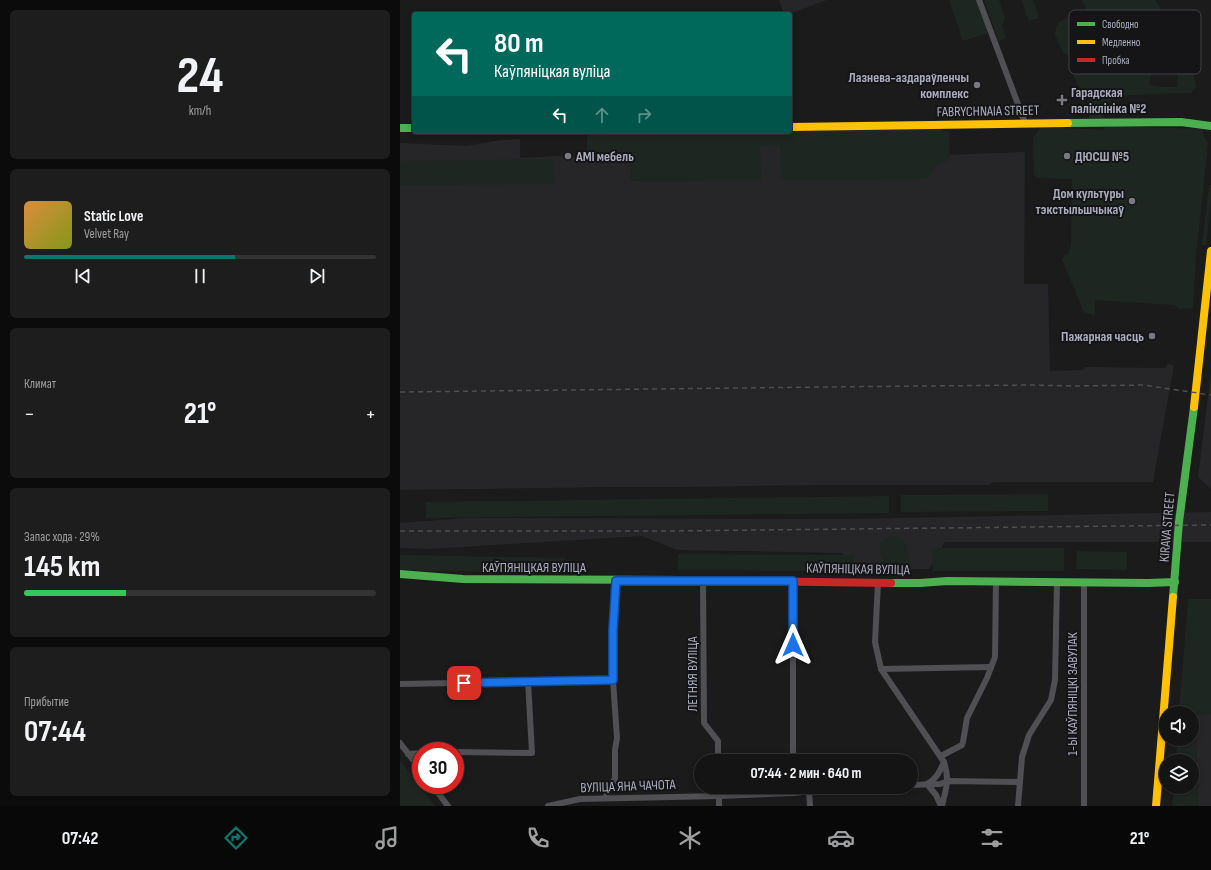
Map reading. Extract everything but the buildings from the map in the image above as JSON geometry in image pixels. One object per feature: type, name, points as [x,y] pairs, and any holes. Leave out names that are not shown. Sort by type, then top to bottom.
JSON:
[{"type":"main road","name":"FABRYCHNAIA STREET","points":[[792,127],[1181,122],[1211,126]]},
{"type":"main road","points":[[400,128],[412,128]]},
{"type":"main road","name":"KIRAVA STREET","points":[[1156,806],[1179,522],[1197,382],[1211,251]]},
{"type":"main road","name":"КАЎПЯНІЦКАЯ ВУЛІЦА","points":[[400,574],[463,579],[703,582],[793,581],[878,584],[947,581],[1175,582]]},
{"type":"street","points":[[979,0],[1025,123]]},
{"type":"street","points":[[605,798],[615,778],[615,750],[617,738],[613,680],[613,630],[616,581]]},
{"type":"street","points":[[793,581],[793,754]]},
{"type":"street","points":[[926,784],[935,779],[939,773],[942,759],[962,745],[967,718],[988,678],[995,657],[996,581]]},
{"type":"street","name":"ЛЕТНЯЯ ВУЛІЦА","points":[[703,582],[704,723],[718,741],[718,754]]},
{"type":"street","name":"1-Ы КАЎПЯНІЦКІ ЗАВУЛАК","points":[[1018,806],[1022,757],[1029,735],[1051,700],[1056,680],[1057,582]]},
{"type":"street","name":"1-Ы КАЎПЯНІЦКІ ЗАВУЛАК","points":[[1084,582],[1084,806]]},
{"type":"street","points":[[878,584],[875,642],[881,669],[942,759],[948,773],[948,781],[941,806]]},
{"type":"street","points":[[881,669],[991,668]]},
{"type":"street","points":[[400,684],[613,680]]},
{"type":"street","points":[[464,752],[532,754],[528,681]]},
{"type":"street","points":[[400,743],[412,759]]},
{"type":"street","points":[[408,754],[412,754]]},
{"type":"street","points":[[918,785],[940,784],[948,781],[1020,782]]},
{"type":"street","points":[[926,784],[936,795],[941,806]]},
{"type":"street","points":[[439,794],[448,806]]},
{"type":"street","name":"ВУЛІЦА ЯНА ЧАЧОТА","points":[[548,806],[580,799],[719,796],[744,794]]},
{"type":"street","points":[[809,794],[810,806]]},
{"type":"street","points":[[719,796],[719,806]]},
{"type":"shaded area","points":[[779,0],[827,0],[792,13],[783,12]]},
{"type":"shaded area","points":[[949,0],[976,0],[988,33],[963,41]]},
{"type":"shaded area","points":[[984,0],[999,0],[1005,17],[1002,26],[1006,38],[999,41]]},
{"type":"shaded area","points":[[1021,0],[1033,0],[1039,18],[1029,21]]},
{"type":"shaded area","points":[[1082,0],[1155,0],[1161,10],[1087,10]]},
{"type":"shaded area","points":[[1069,18],[1069,47],[1060,21]]},
{"type":"shaded area","points":[[1069,18],[1069,54],[1064,54],[1055,35],[1056,27],[1060,21]]},
{"type":"shaded area","points":[[1073,74],[1152,74],[1149,85],[1178,87],[1177,74],[1194,74],[1196,87],[1191,93],[1119,96],[1104,104],[1104,119],[1089,119],[1089,92],[1078,86]]},
{"type":"shaded area","points":[[1105,126],[1203,129],[1203,133],[1208,144],[1196,257],[1193,308],[1179,309],[1174,305],[1095,300],[1095,315],[1084,313],[1062,259],[1068,255],[1071,244],[1072,179],[1037,178],[1034,174],[1033,138],[1041,127],[1104,130]]},
{"type":"shaded area","points":[[941,128],[945,155],[1025,152],[1024,284],[1048,284],[1050,371],[1084,370],[1085,367],[1165,368],[1168,364],[1174,365],[1153,482],[994,482],[989,485],[821,485],[400,490],[400,143],[467,146],[501,140],[520,139],[520,158],[558,156],[590,158],[588,135],[792,134],[792,131]]},
{"type":"shaded area","points":[[949,131],[950,159],[935,166],[926,179],[781,180],[780,145],[760,146],[761,180],[631,181],[630,155],[587,153],[587,136]]},
{"type":"shaded area","points":[[554,159],[555,184],[400,185],[400,161]]},
{"type":"shaded area","points":[[1209,185],[1211,185],[1211,201],[1206,245],[1202,245]]},
{"type":"shaded area","points":[[1211,372],[1211,489],[1198,477]]},
{"type":"shaded area","points":[[1048,494],[1048,511],[901,512],[901,495]]},
{"type":"shaded area","points":[[889,496],[889,513],[426,518],[426,502]]},
{"type":"shaded area","points":[[1211,512],[1211,542],[945,542],[929,569],[863,570],[841,553],[677,550],[642,536],[429,549],[400,548],[400,523],[466,518],[846,519]]},
{"type":"shaded area","points":[[892,536],[901,537],[906,544],[910,566],[892,566],[884,563],[880,547],[887,538]]},
{"type":"shaded area","points":[[932,548],[1064,548],[1064,571],[933,571]]},
{"type":"shaded area","points":[[1077,551],[1127,552],[1127,570],[1076,569]]},
{"type":"shaded area","points":[[678,554],[854,555],[854,571],[678,570]]},
{"type":"shaded area","points":[[400,555],[565,558],[563,573],[400,570]]},
{"type":"shaded area","points":[[1188,599],[1211,599],[1211,714],[1199,715],[1199,706],[1180,706]]},
{"type":"shaded area","points":[[1199,714],[1211,714],[1211,806],[1198,806],[1199,754],[1196,754],[1196,746],[1199,746]]},
{"type":"shaded area","points":[[1177,746],[1196,746],[1196,754],[1176,754]]},
{"type":"shaded area","points":[[400,760],[412,776],[412,794],[426,794],[435,806],[400,806]]},
{"type":"shaded area","points":[[1173,794],[1198,794],[1198,806],[1172,806]]},
{"type":"railway","points":[[400,392],[1143,385],[1211,395]]},
{"type":"railway","points":[[400,531],[669,531],[1211,525]]},
{"type":"traffic: fast","points":[[1068,123],[1181,122],[1211,126]]},
{"type":"traffic: fast","points":[[400,128],[412,128]]},
{"type":"traffic: fast","points":[[1173,597],[1179,522],[1194,407]]},
{"type":"traffic: fast","points":[[400,574],[463,579],[684,580]]},
{"type":"traffic: fast","points":[[891,583],[947,581],[1175,582]]},
{"type":"traffic: slow","points":[[792,127],[1068,123]]},
{"type":"traffic: slow","points":[[1194,407],[1211,251]]},
{"type":"traffic: slow","points":[[1156,806],[1173,597]]},
{"type":"traffic: jam","points":[[684,580],[891,583]]},
{"type":"place","name":"Лазнева-аздараўленчы комплекс","points":[[977,85]]},
{"type":"place","name":"Гарадская паліклініка №2","points":[[1062,100]]},
{"type":"place","name":"AMI мебель","points":[[568,156]]},
{"type":"place","name":"ДЮСШ №5","points":[[1067,156]]},
{"type":"place","name":"Дом культуры тэкстыльшчыкаў","points":[[1132,201]]},
{"type":"place","name":"Пажарная часць","points":[[1152,336]]},
{"type":"route","points":[[464,683],[613,680],[613,630],[616,581],[793,581],[793,645]]}]
